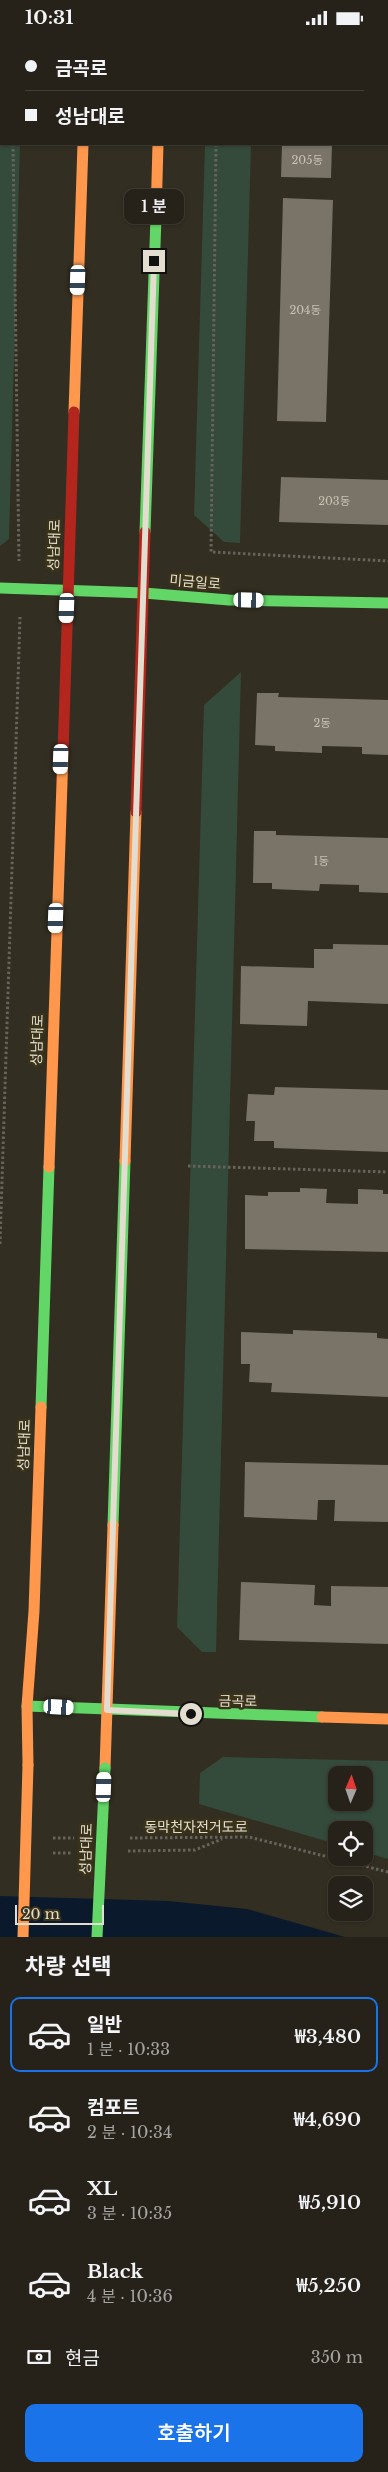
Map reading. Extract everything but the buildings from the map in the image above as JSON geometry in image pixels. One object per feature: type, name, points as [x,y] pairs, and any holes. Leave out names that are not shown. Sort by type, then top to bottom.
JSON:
[{"type":"main road","name":"성남대로","points":[[24,1937],[28,1765],[27,1706],[34,1601],[83,145]]},
{"type":"main road","name":"성남대로","points":[[97,1937],[107,1710],[158,145]]},
{"type":"main road","name":"미금일로","points":[[0,588],[68,589],[229,599],[388,603]]},
{"type":"main road","name":"금곡로","points":[[27,1706],[388,1719]]},
{"type":"path","points":[[0,1244],[20,589],[14,145]]},
{"type":"path","points":[[216,145],[211,552],[388,561]]},
{"type":"path","points":[[188,1166],[388,1172]]},
{"type":"path","name":"동막천자전거도로","points":[[120,1838],[249,1837],[388,1872]]},
{"type":"path","points":[[50,1838],[80,1838]]},
{"type":"green space","points":[[0,145],[20,145],[9,539],[0,546]]},
{"type":"green space","points":[[205,145],[251,145],[240,543],[224,542],[194,515]]},
{"type":"green space","points":[[241,672],[216,1652],[202,1652],[177,1627],[204,705]]},
{"type":"green space","points":[[223,1757],[388,1761],[388,1859],[373,1855],[373,1821],[328,1821],[328,1842],[199,1804],[200,1773]]},
{"type":"water","points":[[0,1896],[168,1901],[247,1909],[345,1937],[0,1937]]},
{"type":"traffic: fast","points":[[145,532],[156,217]]},
{"type":"traffic: fast","points":[[0,588],[144,593],[229,600],[388,603]]},
{"type":"traffic: fast","points":[[113,1525],[125,1161]]},
{"type":"traffic: fast","points":[[41,1407],[49,1167]]},
{"type":"traffic: fast","points":[[27,1706],[322,1717]]},
{"type":"traffic: fast","points":[[97,1937],[105,1768]]},
{"type":"traffic: slow","points":[[74,412],[83,145]]},
{"type":"traffic: slow","points":[[156,217],[158,145]]},
{"type":"traffic: slow","points":[[49,1167],[63,753]]},
{"type":"traffic: slow","points":[[125,1161],[136,812]]},
{"type":"traffic: slow","points":[[28,1765],[27,1706],[34,1611],[41,1407]]},
{"type":"traffic: slow","points":[[105,1768],[113,1525]]},
{"type":"traffic: slow","points":[[322,1717],[388,1719]]},
{"type":"traffic: slow","points":[[23,1937],[28,1765]]},
{"type":"traffic: jam","points":[[63,753],[74,412]]},
{"type":"traffic: jam","points":[[136,812],[145,532]]},
{"type":"route","points":[[154,261],[107,1710],[191,1714]]}]
